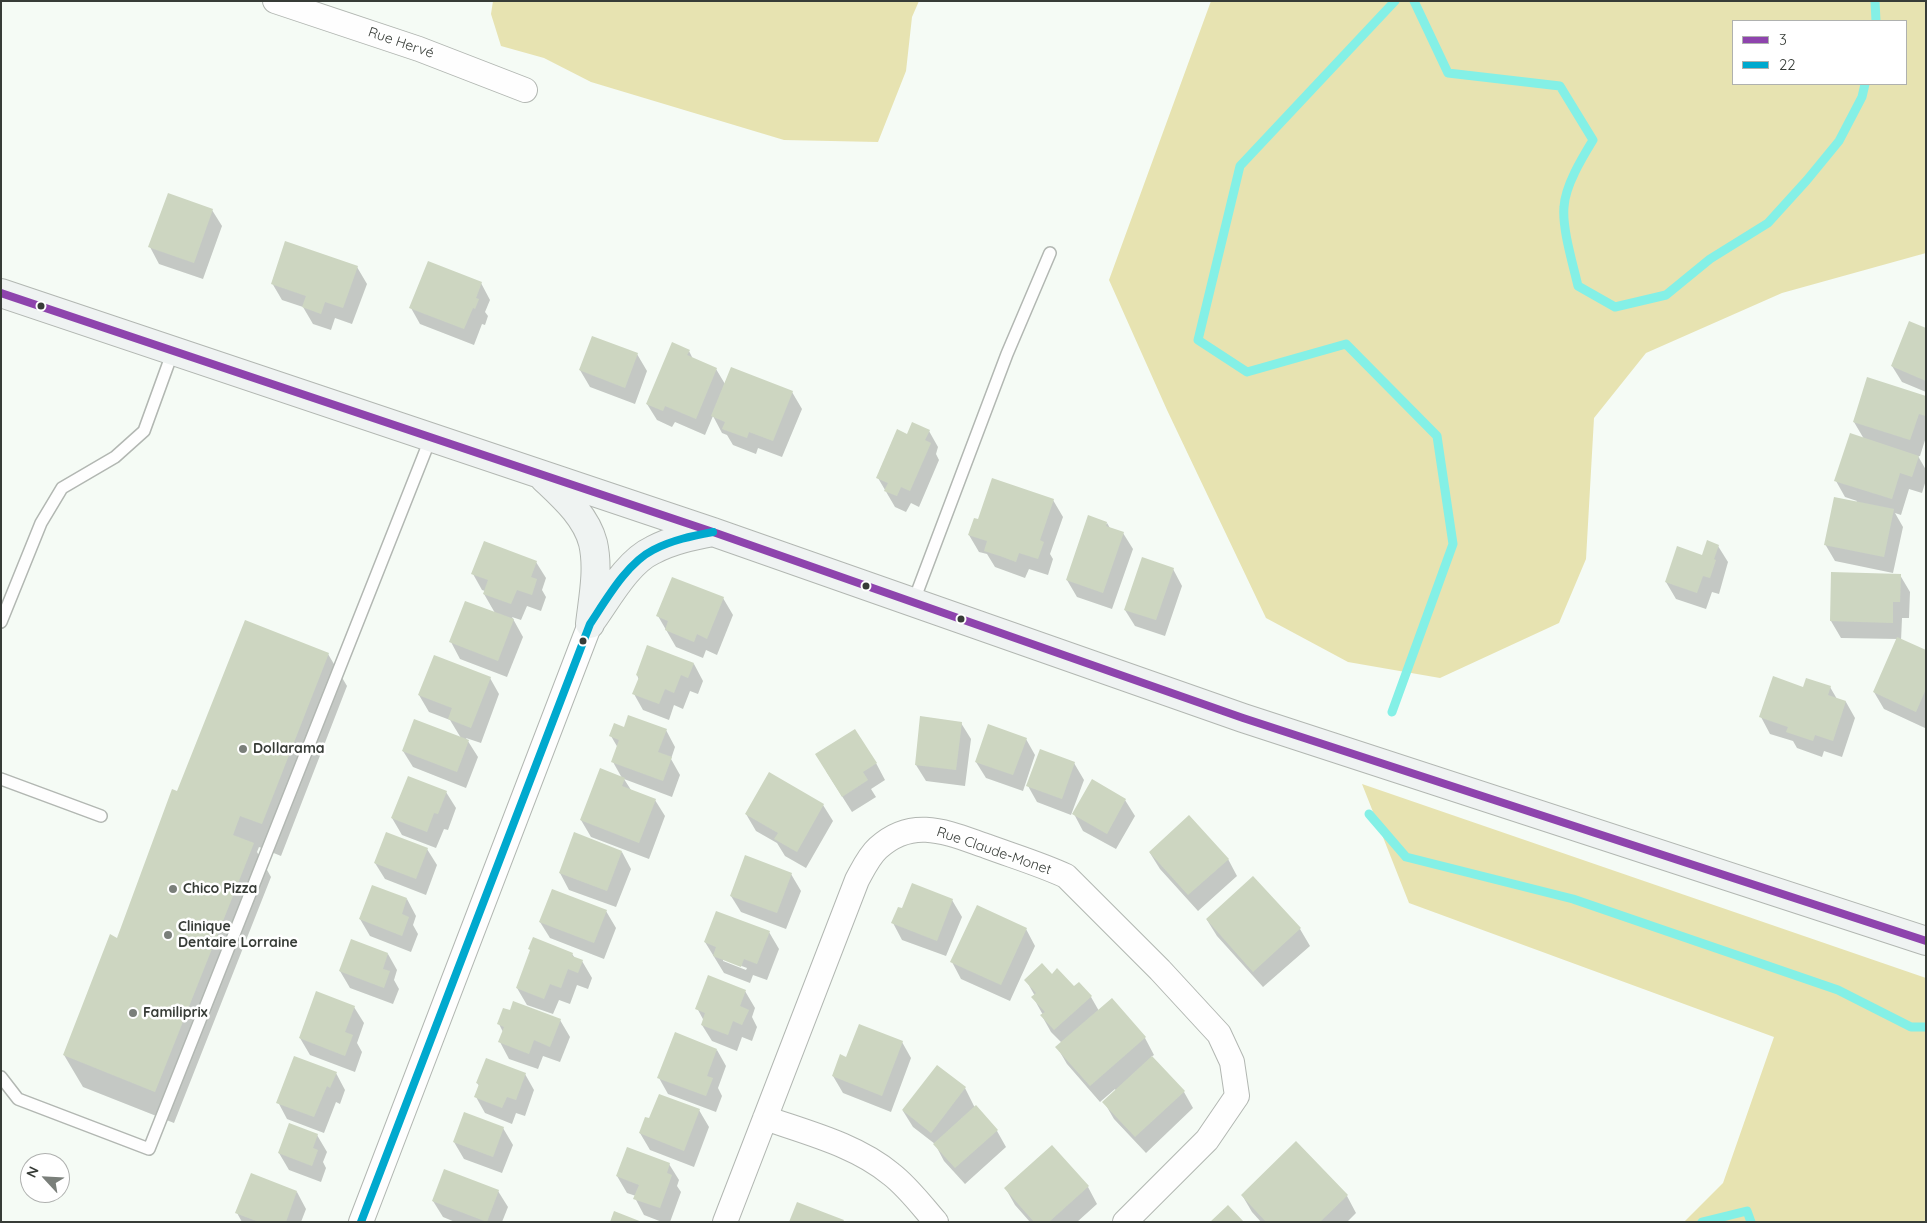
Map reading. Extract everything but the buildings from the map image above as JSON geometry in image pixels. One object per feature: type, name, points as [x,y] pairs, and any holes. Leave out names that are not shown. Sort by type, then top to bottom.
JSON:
[{"type":"main road","points":[[1,293],[713,532],[1252,721],[1926,942]]},
{"type":"main road","points":[[540,474],[566,498],[582,520],[593,542],[596,568],[590,624]]},
{"type":"main road","points":[[590,624],[619,582],[636,562],[651,550],[678,539],[713,532]]},
{"type":"street","name":"Rue Hervé","points":[[274,1],[419,49],[525,90]]},
{"type":"street","points":[[361,1222],[590,624]]},
{"type":"street","name":"Rue Claude-Monet","points":[[725,1222],[857,880],[878,848],[893,837],[909,831],[926,828],[947,832],[1046,867],[1066,876],[1160,970],[1219,1034],[1232,1062],[1237,1096],[1207,1140],[1125,1222]]},
{"type":"street","points":[[765,1118],[844,1146],[871,1158],[893,1175],[936,1222]]},
{"type":"lane","points":[[913,602],[1007,354],[1050,253]]},
{"type":"lane","points":[[1,622],[41,523],[62,488],[115,457],[144,431],[173,350]]},
{"type":"lane","points":[[1,1078],[18,1099],[149,1149],[430,437]]},
{"type":"lane","points":[[1,779],[101,816]]},
{"type":"shaded area","points":[[493,1],[919,1],[912,17],[906,71],[878,142],[784,140],[591,82],[544,58],[501,46],[491,14]]},
{"type":"shaded area","points":[[1211,1],[1926,1],[1926,253],[1782,293],[1646,353],[1594,418],[1586,559],[1559,623],[1440,678],[1348,662],[1266,618],[1167,410],[1109,280]]},
{"type":"shaded area","points":[[1362,784],[1926,978],[1926,1222],[1684,1222],[1723,1183],[1774,1037],[1409,903]]},
{"type":"waterway","points":[[1392,712],[1453,544],[1437,436],[1346,344],[1247,372],[1198,340],[1240,166],[1395,1]]},
{"type":"waterway","points":[[1414,1],[1448,73],[1560,86],[1593,140],[1567,190],[1564,207],[1566,236],[1578,286],[1615,307],[1666,295],[1710,259],[1768,223],[1839,141],[1862,97],[1865,85]]},
{"type":"waterway","points":[[1875,1],[1876,20]]},
{"type":"waterway","points":[[1369,814],[1406,857],[1573,899],[1838,990],[1911,1027],[1926,1027]]},
{"type":"waterway","points":[[1702,1222],[1747,1211],[1751,1222]]},
{"type":"transit line","name":"3","points":[[1,293],[713,532],[1243,718],[1926,941]]},
{"type":"transit line","name":"22","points":[[361,1222],[590,624],[610,593],[643,556],[675,541],[713,532]]},
{"type":"place","name":"Dollarama","points":[[243,749]]},
{"type":"place","name":"Chico Pizza","points":[[173,889]]},
{"type":"place","name":"Clinique Dentaire Lorraine","points":[[168,935]]},
{"type":"place","name":"Familiprix","points":[[133,1013]]}]
